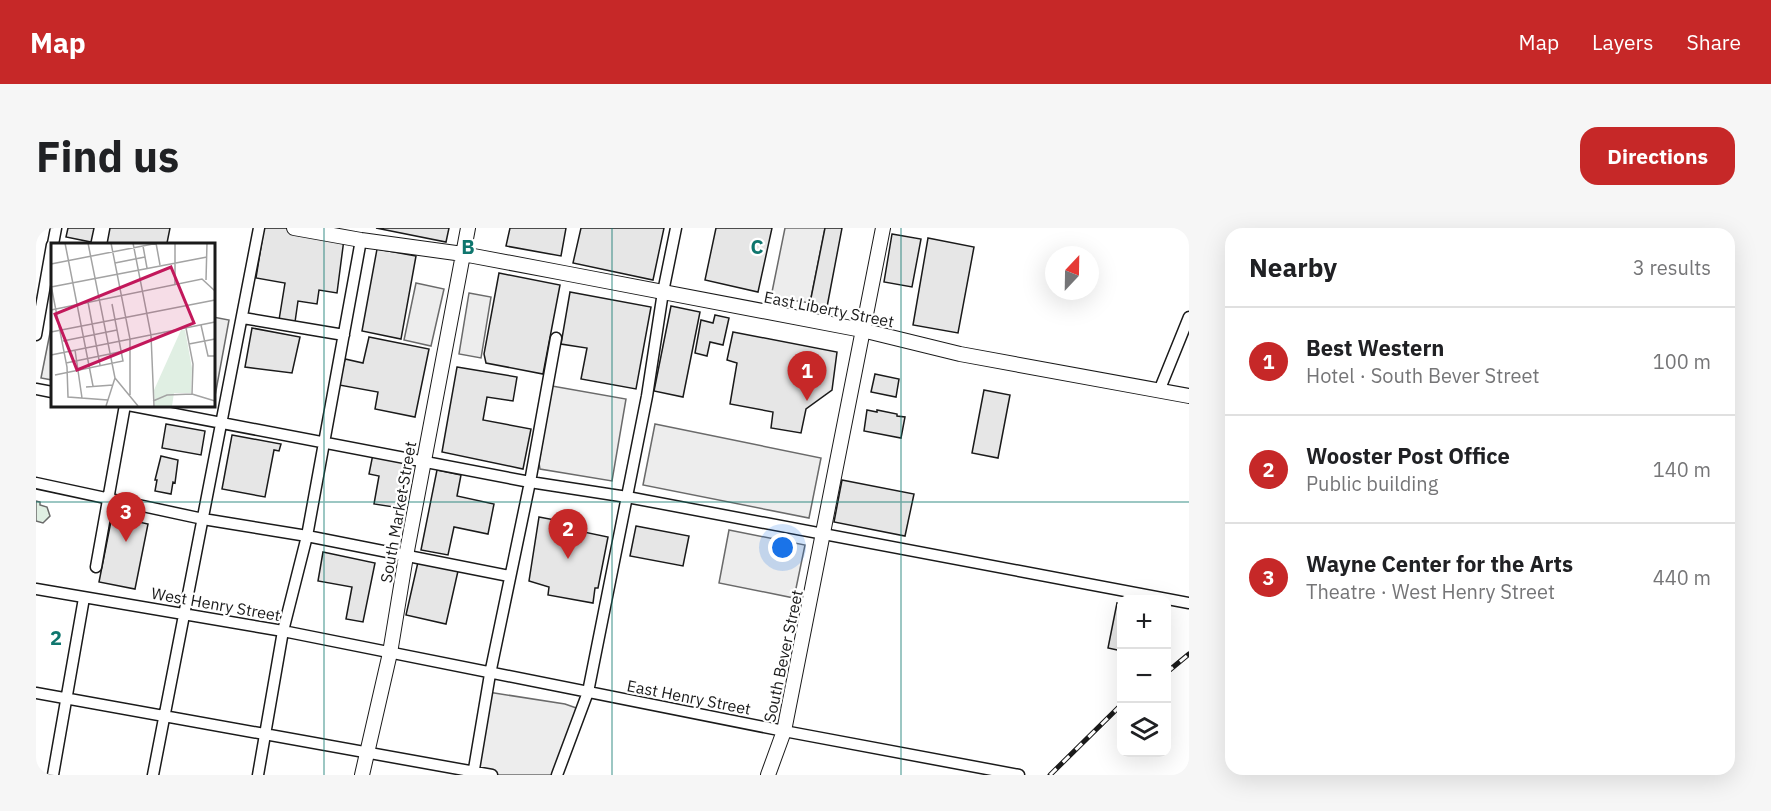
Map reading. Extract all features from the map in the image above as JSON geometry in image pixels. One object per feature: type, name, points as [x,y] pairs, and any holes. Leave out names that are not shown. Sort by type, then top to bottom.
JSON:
[{"type":"main road","name":"East Liberty Street","points":[[294,228],[463,254],[862,330],[960,354],[1189,396]]},
{"type":"main road","name":"South Market Street","points":[[362,775],[390,653],[406,555],[468,228]]},
{"type":"main road","name":"South Bever Street","points":[[768,775],[784,731],[883,228]]},
{"type":"street","points":[[53,243],[56,228]]},
{"type":"street","points":[[153,775],[223,424],[259,228]]},
{"type":"street","points":[[557,775],[588,692],[647,396],[663,292],[676,228]]},
{"type":"street","points":[[258,775],[267,734],[283,631],[307,536],[325,443],[361,240]]},
{"type":"street","points":[[36,335],[41,284],[51,252]]},
{"type":"street","points":[[1159,391],[1189,316]]},
{"type":"street","points":[[243,318],[344,335]]},
{"type":"street","points":[[473,773],[490,674],[530,482],[556,338]]},
{"type":"street","points":[[36,389],[51,392]]},
{"type":"street","points":[[96,567],[127,406]]},
{"type":"street","points":[[132,406],[1189,603]]},
{"type":"street","points":[[36,483],[203,519],[307,536],[509,576]]},
{"type":"street","name":"West Henry Street","points":[[36,589],[185,613],[390,653]]},
{"type":"street","points":[[53,775],[84,598]]},
{"type":"street","name":"East Henry Street","points":[[390,653],[1018,775]]},
{"type":"street","points":[[36,693],[492,775]]},
{"type":"green space","points":[[36,501],[47,507],[50,516],[43,523],[36,521]]},
{"type":"shaded area","points":[[785,228],[825,228],[810,303],[771,297]]},
{"type":"shaded area","points":[[416,283],[444,289],[431,346],[404,340]]},
{"type":"shaded area","points":[[469,293],[491,297],[481,358],[459,354]]},
{"type":"shaded area","points":[[214,317],[229,320],[214,402]]},
{"type":"shaded area","points":[[51,328],[51,380],[41,378]]},
{"type":"shaded area","points":[[552,386],[626,399],[612,481],[540,469],[539,463]]},
{"type":"shaded area","points":[[655,424],[821,458],[809,518],[643,485]]},
{"type":"shaded area","points":[[729,530],[805,545],[794,598],[719,583]]},
{"type":"shaded area","points":[[488,692],[565,704],[582,710],[557,775],[473,775]]},
{"type":"building","points":[[68,228],[94,228],[91,242],[66,237]]},
{"type":"building","points":[[110,228],[170,228],[167,243],[107,243]]},
{"type":"building","points":[[264,228],[286,228],[344,239],[337,293],[319,290],[317,304],[298,301],[295,322],[279,320],[285,283],[256,278]]},
{"type":"building","points":[[376,228],[449,228],[446,242]]},
{"type":"building","points":[[510,228],[566,228],[561,256],[506,246]]},
{"type":"building","points":[[581,228],[664,228],[653,280],[573,263]]},
{"type":"building","points":[[716,228],[772,228],[758,292],[705,280]]},
{"type":"building","points":[[825,228],[842,228],[827,307],[810,303]]},
{"type":"building","points":[[892,234],[921,239],[912,287],[884,282]]},
{"type":"building","points":[[928,238],[974,247],[958,333],[913,325]]},
{"type":"building","points":[[377,249],[416,256],[401,339],[362,331]]},
{"type":"building","points":[[499,273],[560,285],[543,374],[486,363],[484,354]]},
{"type":"building","points":[[570,292],[651,307],[636,389],[581,379],[587,348],[561,344]]},
{"type":"building","points":[[671,306],[700,312],[683,397],[654,391]]},
{"type":"building","points":[[715,315],[729,318],[723,345],[710,342],[707,356],[695,353],[701,320],[713,323]]},
{"type":"building","points":[[252,328],[300,337],[292,373],[245,367]]},
{"type":"building","points":[[733,332],[837,352],[832,390],[806,409],[801,433],[771,428],[773,412],[730,404],[737,363],[727,360]]},
{"type":"building","points":[[369,337],[429,349],[415,417],[375,409],[378,392],[339,385],[345,359],[363,363]]},
{"type":"building","points":[[457,367],[517,377],[513,401],[487,397],[483,420],[531,429],[523,469],[442,452]]},
{"type":"building","points":[[875,374],[899,379],[896,397],[871,392]]},
{"type":"building","points":[[984,390],[1010,395],[998,458],[972,453]]},
{"type":"building","points":[[867,410],[877,412],[877,410],[905,417],[901,438],[864,431]]},
{"type":"building","points":[[166,424],[205,431],[201,455],[162,448]]},
{"type":"building","points":[[232,435],[281,444],[279,451],[274,450],[265,497],[222,489]]},
{"type":"building","points":[[373,454],[408,460],[400,508],[374,504],[379,476],[369,474]]},
{"type":"building","points":[[161,456],[178,460],[171,494],[155,491],[157,480],[155,480]]},
{"type":"building","points":[[437,470],[461,475],[457,496],[494,504],[488,534],[454,527],[448,555],[421,550]]},
{"type":"building","points":[[842,480],[914,494],[905,536],[834,522]]},
{"type":"building","points":[[112,516],[148,524],[135,589],[99,582]]},
{"type":"building","points":[[539,517],[571,523],[574,530],[608,537],[593,603],[548,595],[549,587],[529,581]]},
{"type":"building","points":[[636,526],[689,536],[683,566],[630,556]]},
{"type":"building","points":[[323,552],[375,563],[363,622],[346,619],[352,587],[318,581]]},
{"type":"building","points":[[418,562],[458,571],[446,624],[406,615]]},
{"type":"building","points":[[1117,603],[1117,650],[1108,648]]},
{"type":"railway","points":[[1171,669],[1189,654]]},
{"type":"railway","points":[[1050,775],[1117,709]]},
{"type":"place","name":"Best Western","points":[[807,401]]},
{"type":"place","name":"Wayne Center for the Arts","points":[[126,542]]},
{"type":"place","name":"Wooster Post Office","points":[[568,559]]}]
